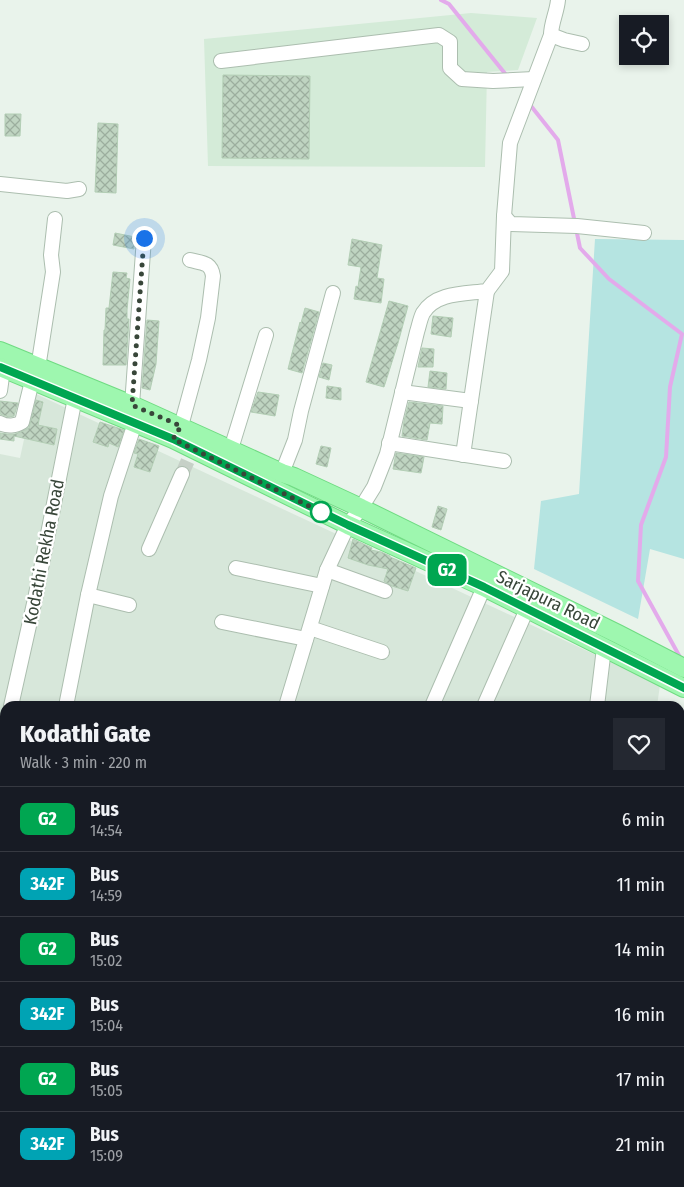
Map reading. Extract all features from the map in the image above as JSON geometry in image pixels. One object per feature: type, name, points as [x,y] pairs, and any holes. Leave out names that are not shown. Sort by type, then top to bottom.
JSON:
[{"type":"main road","name":"Sarjapura Road","points":[[0,351],[75,398],[135,423],[177,432],[231,449],[361,508],[682,666]]},
{"type":"main road","name":"Sarjapura Road","points":[[2,368],[35,374],[132,405],[177,432],[191,453],[484,587],[684,688]]},
{"type":"street","points":[[463,455],[487,291],[502,271],[510,143],[551,35],[551,26],[557,10],[558,0]]},
{"type":"street","points":[[221,61],[439,35],[450,42],[450,68],[462,78],[493,82],[534,79]]},
{"type":"street","points":[[551,35],[582,44]]},
{"type":"street","points":[[0,184],[67,191],[79,189]]},
{"type":"street","points":[[504,216],[511,224],[574,226],[644,233]]},
{"type":"street","points":[[0,423],[12,426],[22,422],[35,374],[53,272],[51,255],[55,219]]},
{"type":"street","points":[[132,405],[144,238]]},
{"type":"street","points":[[177,432],[200,360],[213,276],[212,269],[209,266],[190,260]]},
{"type":"street","points":[[288,701],[327,570],[348,525],[374,486],[387,454],[423,314],[432,303],[448,296],[487,291]]},
{"type":"street","points":[[282,472],[295,440],[333,293]]},
{"type":"street","points":[[231,449],[266,335]]},
{"type":"street","points":[[0,391],[2,368]]},
{"type":"street","points":[[402,392],[471,400]]},
{"type":"street","name":"Kodathi Rekha Road","points":[[13,701],[75,398]]},
{"type":"street","points":[[67,701],[88,595],[111,496],[135,423]]},
{"type":"street","points":[[390,443],[504,461]]},
{"type":"street","points":[[149,549],[182,474]]},
{"type":"street","points":[[236,568],[322,586]]},
{"type":"street","points":[[327,570],[385,591]]},
{"type":"street","points":[[434,701],[484,587]]},
{"type":"street","points":[[88,595],[129,605]]},
{"type":"street","points":[[486,701],[527,609]]},
{"type":"street","points":[[222,622],[308,634],[382,652]]},
{"type":"street","points":[[598,701],[604,648]]},
{"type":"shaded area","points":[[471,13],[537,18],[518,70],[487,72],[485,167],[208,166],[204,39]]},
{"type":"shaded area","points":[[595,239],[684,240],[684,559],[650,549],[638,619],[534,569],[541,501],[579,494]]},
{"type":"shaded area","points":[[34,393],[660,685],[658,701],[0,701],[0,454],[20,458]]},
{"type":"building","points":[[223,75],[310,76],[309,159],[222,158]]},
{"type":"building","points":[[5,114],[21,114],[20,136],[5,136]]},
{"type":"building","points":[[98,123],[118,124],[116,193],[95,192]]},
{"type":"building","points":[[115,233],[135,237],[134,249],[113,245]]},
{"type":"building","points":[[352,239],[382,245],[377,278],[384,279],[381,303],[354,299],[361,267],[348,265]]},
{"type":"building","points":[[113,272],[127,273],[126,278],[130,279],[127,310],[127,319],[129,319],[126,365],[103,365],[106,308],[109,308]]},
{"type":"building","points":[[389,301],[408,306],[384,387],[366,382]]},
{"type":"building","points":[[305,308],[319,312],[302,373],[288,369]]},
{"type":"building","points":[[433,316],[453,318],[451,337],[431,334]]},
{"type":"building","points":[[147,320],[159,321],[156,364],[150,390],[142,388]]},
{"type":"building","points":[[422,348],[434,349],[433,367],[418,367]]},
{"type":"building","points":[[323,363],[332,365],[329,380],[319,377]]},
{"type":"building","points":[[430,371],[447,373],[446,389],[428,387]]},
{"type":"building","points":[[327,386],[341,388],[341,400],[326,398]]},
{"type":"building","points":[[258,392],[279,395],[275,416],[251,412]]},
{"type":"building","points":[[36,400],[43,402],[38,425],[57,429],[54,445],[14,436],[14,441],[0,439],[0,433],[15,434],[29,428]]},
{"type":"building","points":[[0,401],[18,403],[14,416],[9,417],[0,414]]},
{"type":"building","points":[[409,402],[443,406],[442,424],[430,423],[427,440],[402,436]]},
{"type":"building","points":[[100,422],[124,430],[118,447],[109,443],[108,447],[93,442]]},
{"type":"building","points":[[139,439],[159,446],[150,472],[134,467],[138,454],[134,453]]},
{"type":"building","points":[[321,446],[331,448],[327,467],[316,464]]},
{"type":"building","points":[[396,453],[424,457],[421,473],[393,469]]},
{"type":"building","points":[[438,506],[447,509],[441,530],[432,527]]},
{"type":"building","points":[[353,539],[372,548],[371,550],[381,552],[416,568],[408,591],[392,586],[384,581],[388,569],[348,558]]},
{"type":"waterway","points":[[441,0],[449,4],[507,76]]},
{"type":"waterway","points":[[531,106],[558,140],[580,248],[609,279],[682,334],[670,387],[666,457],[641,525],[638,581],[681,659]]},
{"type":"tunnel","points":[[182,474],[189,458]]},
{"type":"bus line","name":"G2","points":[[0,367],[173,439],[348,525],[484,587],[684,688]]},
{"type":"route","points":[[144,238],[132,405],[181,426],[173,439],[321,512]]}]
